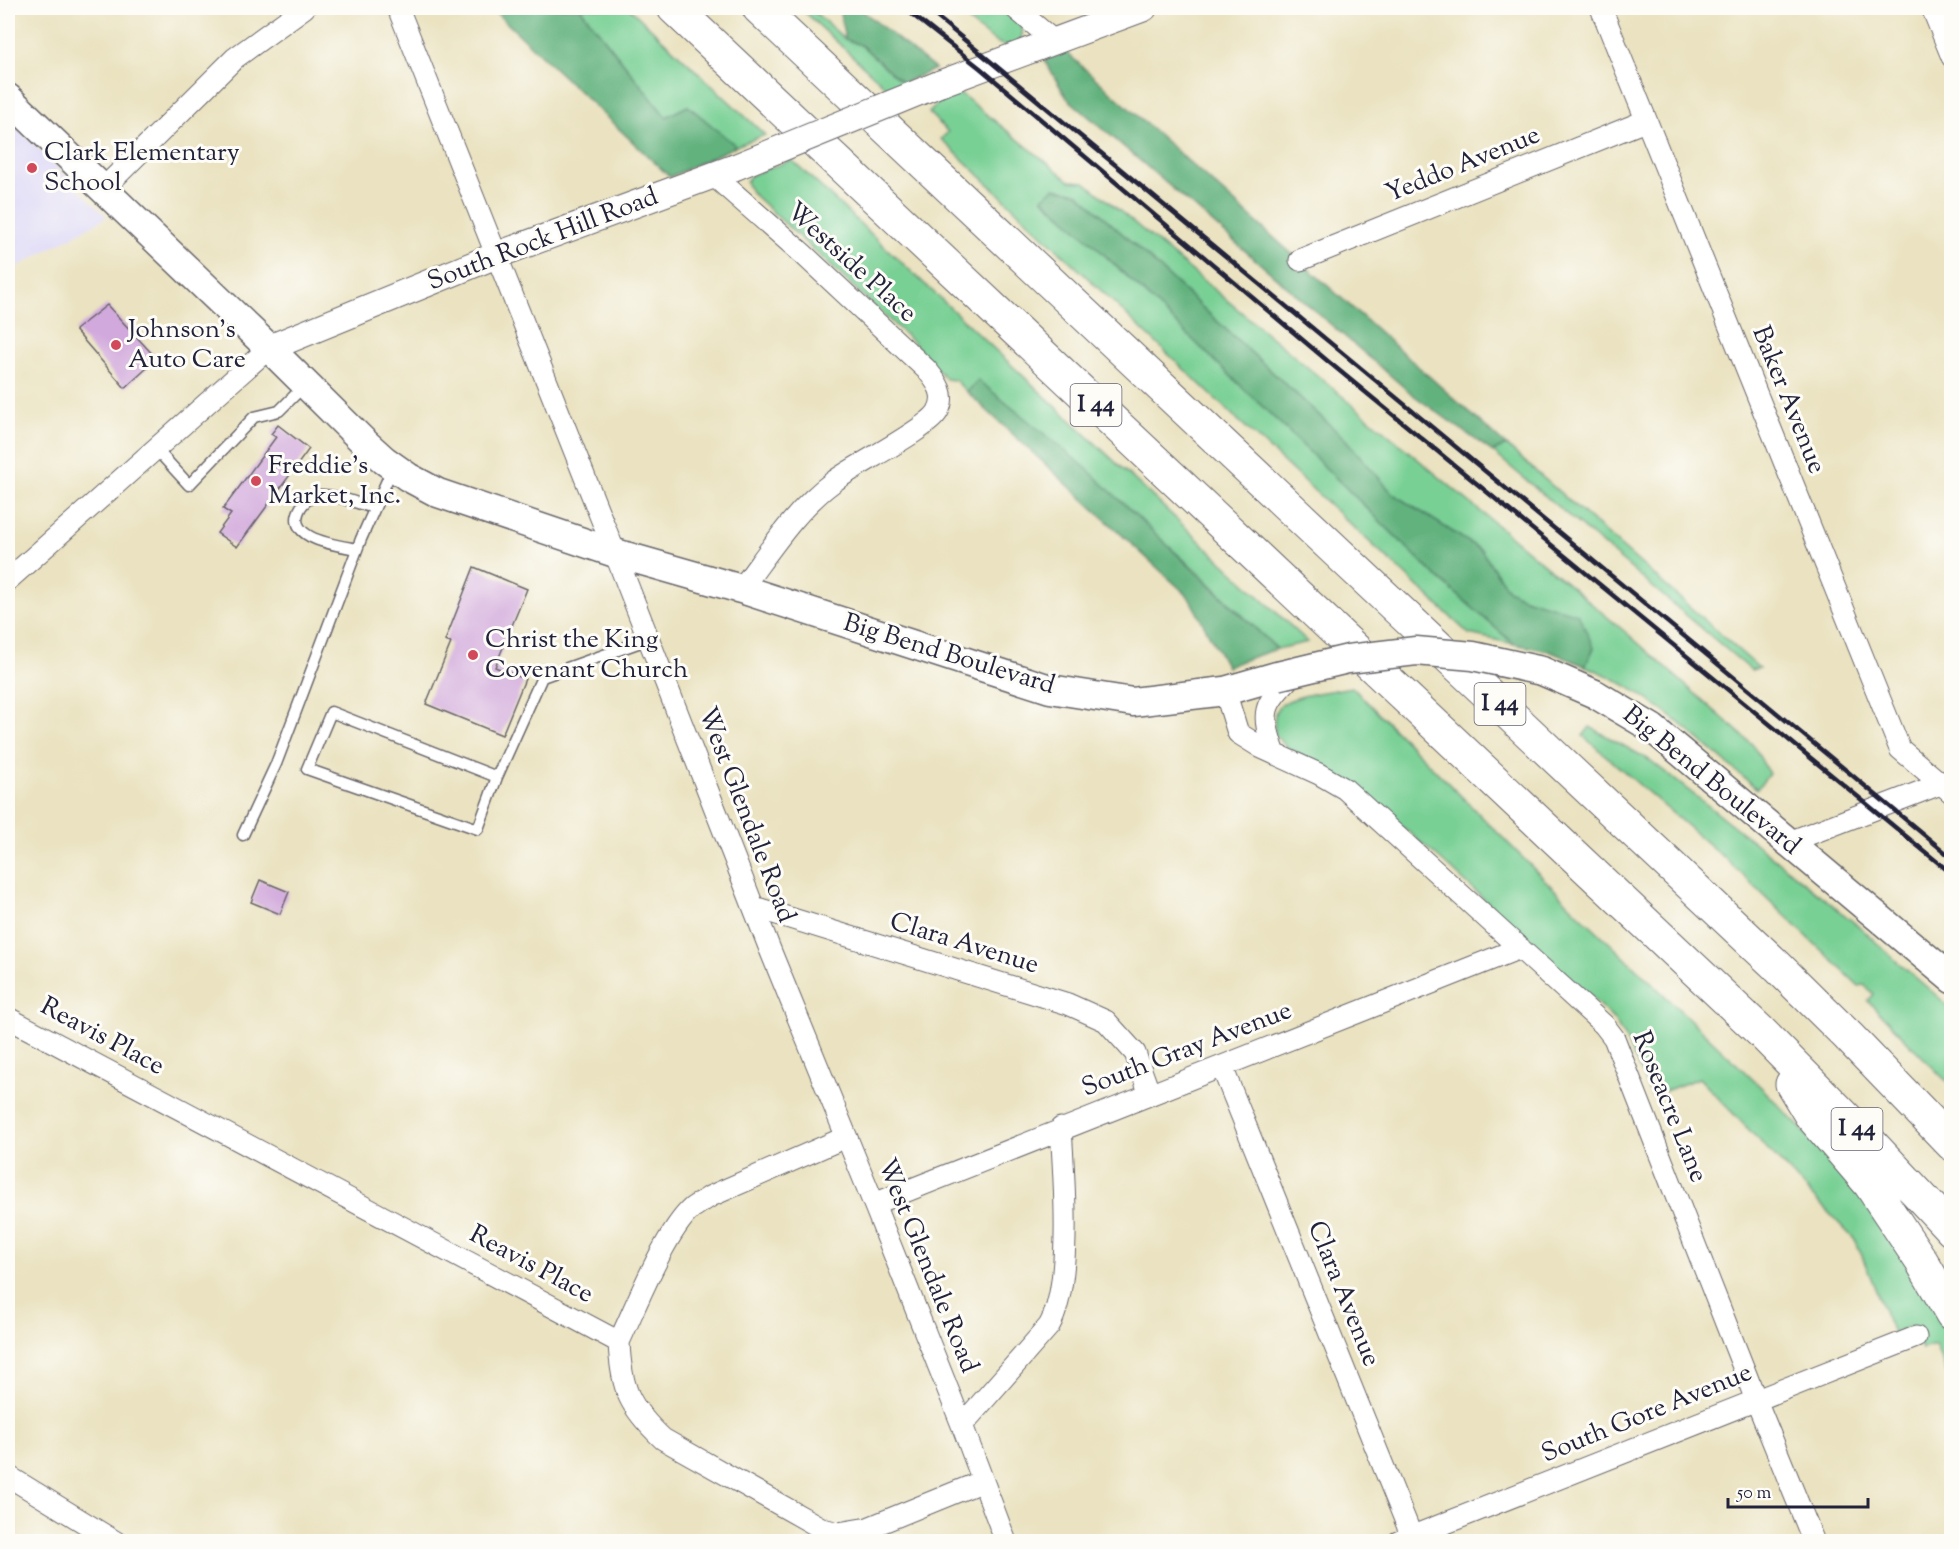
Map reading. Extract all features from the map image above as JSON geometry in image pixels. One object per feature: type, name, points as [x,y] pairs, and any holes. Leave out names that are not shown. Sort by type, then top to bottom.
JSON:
[{"type":"highway","name":"I 44","points":[[674,8],[1760,1031],[1862,1134],[1952,1230]]},
{"type":"highway","name":"I 44","points":[[759,8],[1667,862],[1848,1036],[1952,1144]]},
{"type":"highway","points":[[1760,1031],[1810,1114],[1870,1184],[1922,1262],[1952,1314]]},
{"type":"highway","points":[[1848,1036],[1952,1110]]},
{"type":"main road","name":"Big Bend Boulevard","points":[[8,98],[363,441],[408,477],[438,493],[615,553],[741,589],[1050,689],[1133,702],[1225,691],[1348,658],[1416,651],[1473,656],[1542,671],[1595,694],[1652,728],[1952,979]]},
{"type":"street","points":[[102,190],[235,58],[304,8]]},
{"type":"street","name":"West Glendale Road","points":[[398,8],[962,1425],[1006,1542]]},
{"type":"street","points":[[1015,8],[1055,42]]},
{"type":"street","name":"South Rock Hill Road","points":[[8,580],[269,348],[497,255],[723,172],[939,84],[1144,8]]},
{"type":"street","name":"Baker Avenue","points":[[1601,8],[1900,749],[1948,786]]},
{"type":"street","points":[[1932,8],[1952,57]]},
{"type":"street","name":"Yeddo Avenue","points":[[1300,260],[1645,121]]},
{"type":"street","name":"Westside Place","points":[[723,172],[803,254],[927,370],[941,389],[942,398],[940,408],[934,417],[921,428],[832,482],[809,503],[741,589]]},
{"type":"street","points":[[1275,754],[1266,728],[1265,712],[1286,674]]},
{"type":"street","name":"Roseacre Lane","points":[[1225,691],[1238,733],[1345,789],[1604,1025],[1614,1038],[1814,1542]]},
{"type":"street","points":[[1789,842],[1948,786]]},
{"type":"street","name":"Clara Avenue","points":[[754,907],[1068,1004],[1106,1021],[1135,1053],[1150,1095]]},
{"type":"street","name":"South Gray Avenue","points":[[874,1204],[1520,948]]},
{"type":"street","name":"Reavis Place","points":[[8,1018],[619,1342]]},
{"type":"street","name":"Clara Avenue","points":[[1222,1067],[1408,1540]]},
{"type":"street","points":[[962,1425],[1049,1326],[1057,1313],[1061,1295],[1064,1237],[1061,1128]]},
{"type":"street","points":[[846,1137],[711,1196],[692,1209],[677,1226],[619,1342],[620,1371],[626,1392],[644,1422],[663,1439],[823,1529],[838,1533],[868,1528],[982,1480]]},
{"type":"street","name":"South Gore Avenue","points":[[1408,1540],[1916,1337]]},
{"type":"street","points":[[8,1476],[116,1542]]},
{"type":"lane","points":[[156,449],[189,485],[254,417],[279,411],[305,385]]},
{"type":"lane","points":[[243,835],[276,764],[357,549],[393,466]]},
{"type":"lane","points":[[357,549],[310,538],[298,524],[297,514],[304,502],[321,495],[374,508]]},
{"type":"lane","points":[[497,777],[331,712],[308,769],[478,829],[497,777],[542,677],[648,639]]},
{"type":"shaded area","name":"Clark Elementary School","points":[[8,119],[107,217],[8,272]]},
{"type":"green space","points":[[491,8],[580,8],[666,117],[688,106],[736,146],[670,177]]},
{"type":"green space","points":[[580,8],[629,8],[765,135],[736,146],[688,106],[666,117]]},
{"type":"green space","points":[[800,8],[810,8],[845,39],[861,45],[903,83],[887,88]]},
{"type":"green space","points":[[839,8],[859,8],[935,69],[903,83],[861,45],[845,39]]},
{"type":"green space","points":[[953,8],[1003,8],[1018,20],[1022,37],[1015,44],[998,43]]},
{"type":"green space","points":[[1066,52],[1506,445],[1493,452],[1413,395],[1067,98],[1044,60]]},
{"type":"green space","points":[[961,94],[1070,181],[1085,182],[1629,635],[1753,745],[1769,774],[1757,789],[1697,737],[1654,704],[1609,676],[1585,666],[1594,648],[1524,598],[1508,590],[1481,550],[1393,494],[1345,439],[1078,193],[1043,199],[1090,241],[1436,576],[1514,644],[1469,634],[1225,408],[941,139],[948,132],[929,113],[941,100]]},
{"type":"green space","points":[[792,160],[1308,642],[1277,649],[1197,571],[978,381],[967,392],[955,380],[946,379],[913,342],[751,192],[746,182],[751,175]]},
{"type":"green space","points":[[1054,188],[1078,193],[1345,439],[1393,494],[1481,550],[1508,590],[1524,598],[1578,614],[1594,648],[1585,666],[1549,651],[1514,644],[1436,576],[1090,241],[1042,198]]},
{"type":"green space","points":[[978,380],[1086,468],[1277,649],[1227,667],[1188,596],[967,392]]},
{"type":"green space","points":[[1506,445],[1759,668],[1751,670],[1493,452]]},
{"type":"green space","points":[[1352,687],[1578,913],[1764,1090],[1862,1192],[1942,1319],[1951,1339],[1951,1383],[1935,1345],[1922,1349],[1911,1326],[1893,1333],[1856,1241],[1699,1078],[1652,1096],[1625,1038],[1614,1020],[1597,1003],[1440,859],[1361,791],[1287,747],[1275,735],[1276,711],[1288,701]]},
{"type":"green space","points":[[1590,727],[1651,761],[1861,928],[1951,1008],[1951,1086],[1868,1001],[1874,994],[1864,985],[1859,986],[1730,863],[1583,736]]},
{"type":"building","name":"Johnson's Auto Care","points":[[107,305],[157,359],[125,388],[75,330]]},
{"type":"building","points":[[278,425],[309,449],[237,547],[217,533],[231,514],[223,509],[276,437],[271,434]]},
{"type":"building","name":"Christ the King Covenant Church","points":[[474,567],[527,589],[495,667],[525,679],[502,735],[426,704],[451,643],[445,641]]},
{"type":"building","points":[[260,880],[289,892],[280,914],[251,902]]},
{"type":"railway","points":[[904,8],[980,68],[1330,363],[1952,874]]},
{"type":"railway","points":[[926,8],[1952,858]]},
{"type":"place","name":"Clark Elementary School","points":[[32,168]]},
{"type":"place","name":"Johnson's Auto Care","points":[[116,345]]},
{"type":"place","name":"Freddie's Market, Inc.","points":[[256,481]]},
{"type":"place","name":"Christ the King Covenant Church","points":[[473,655]]}]
